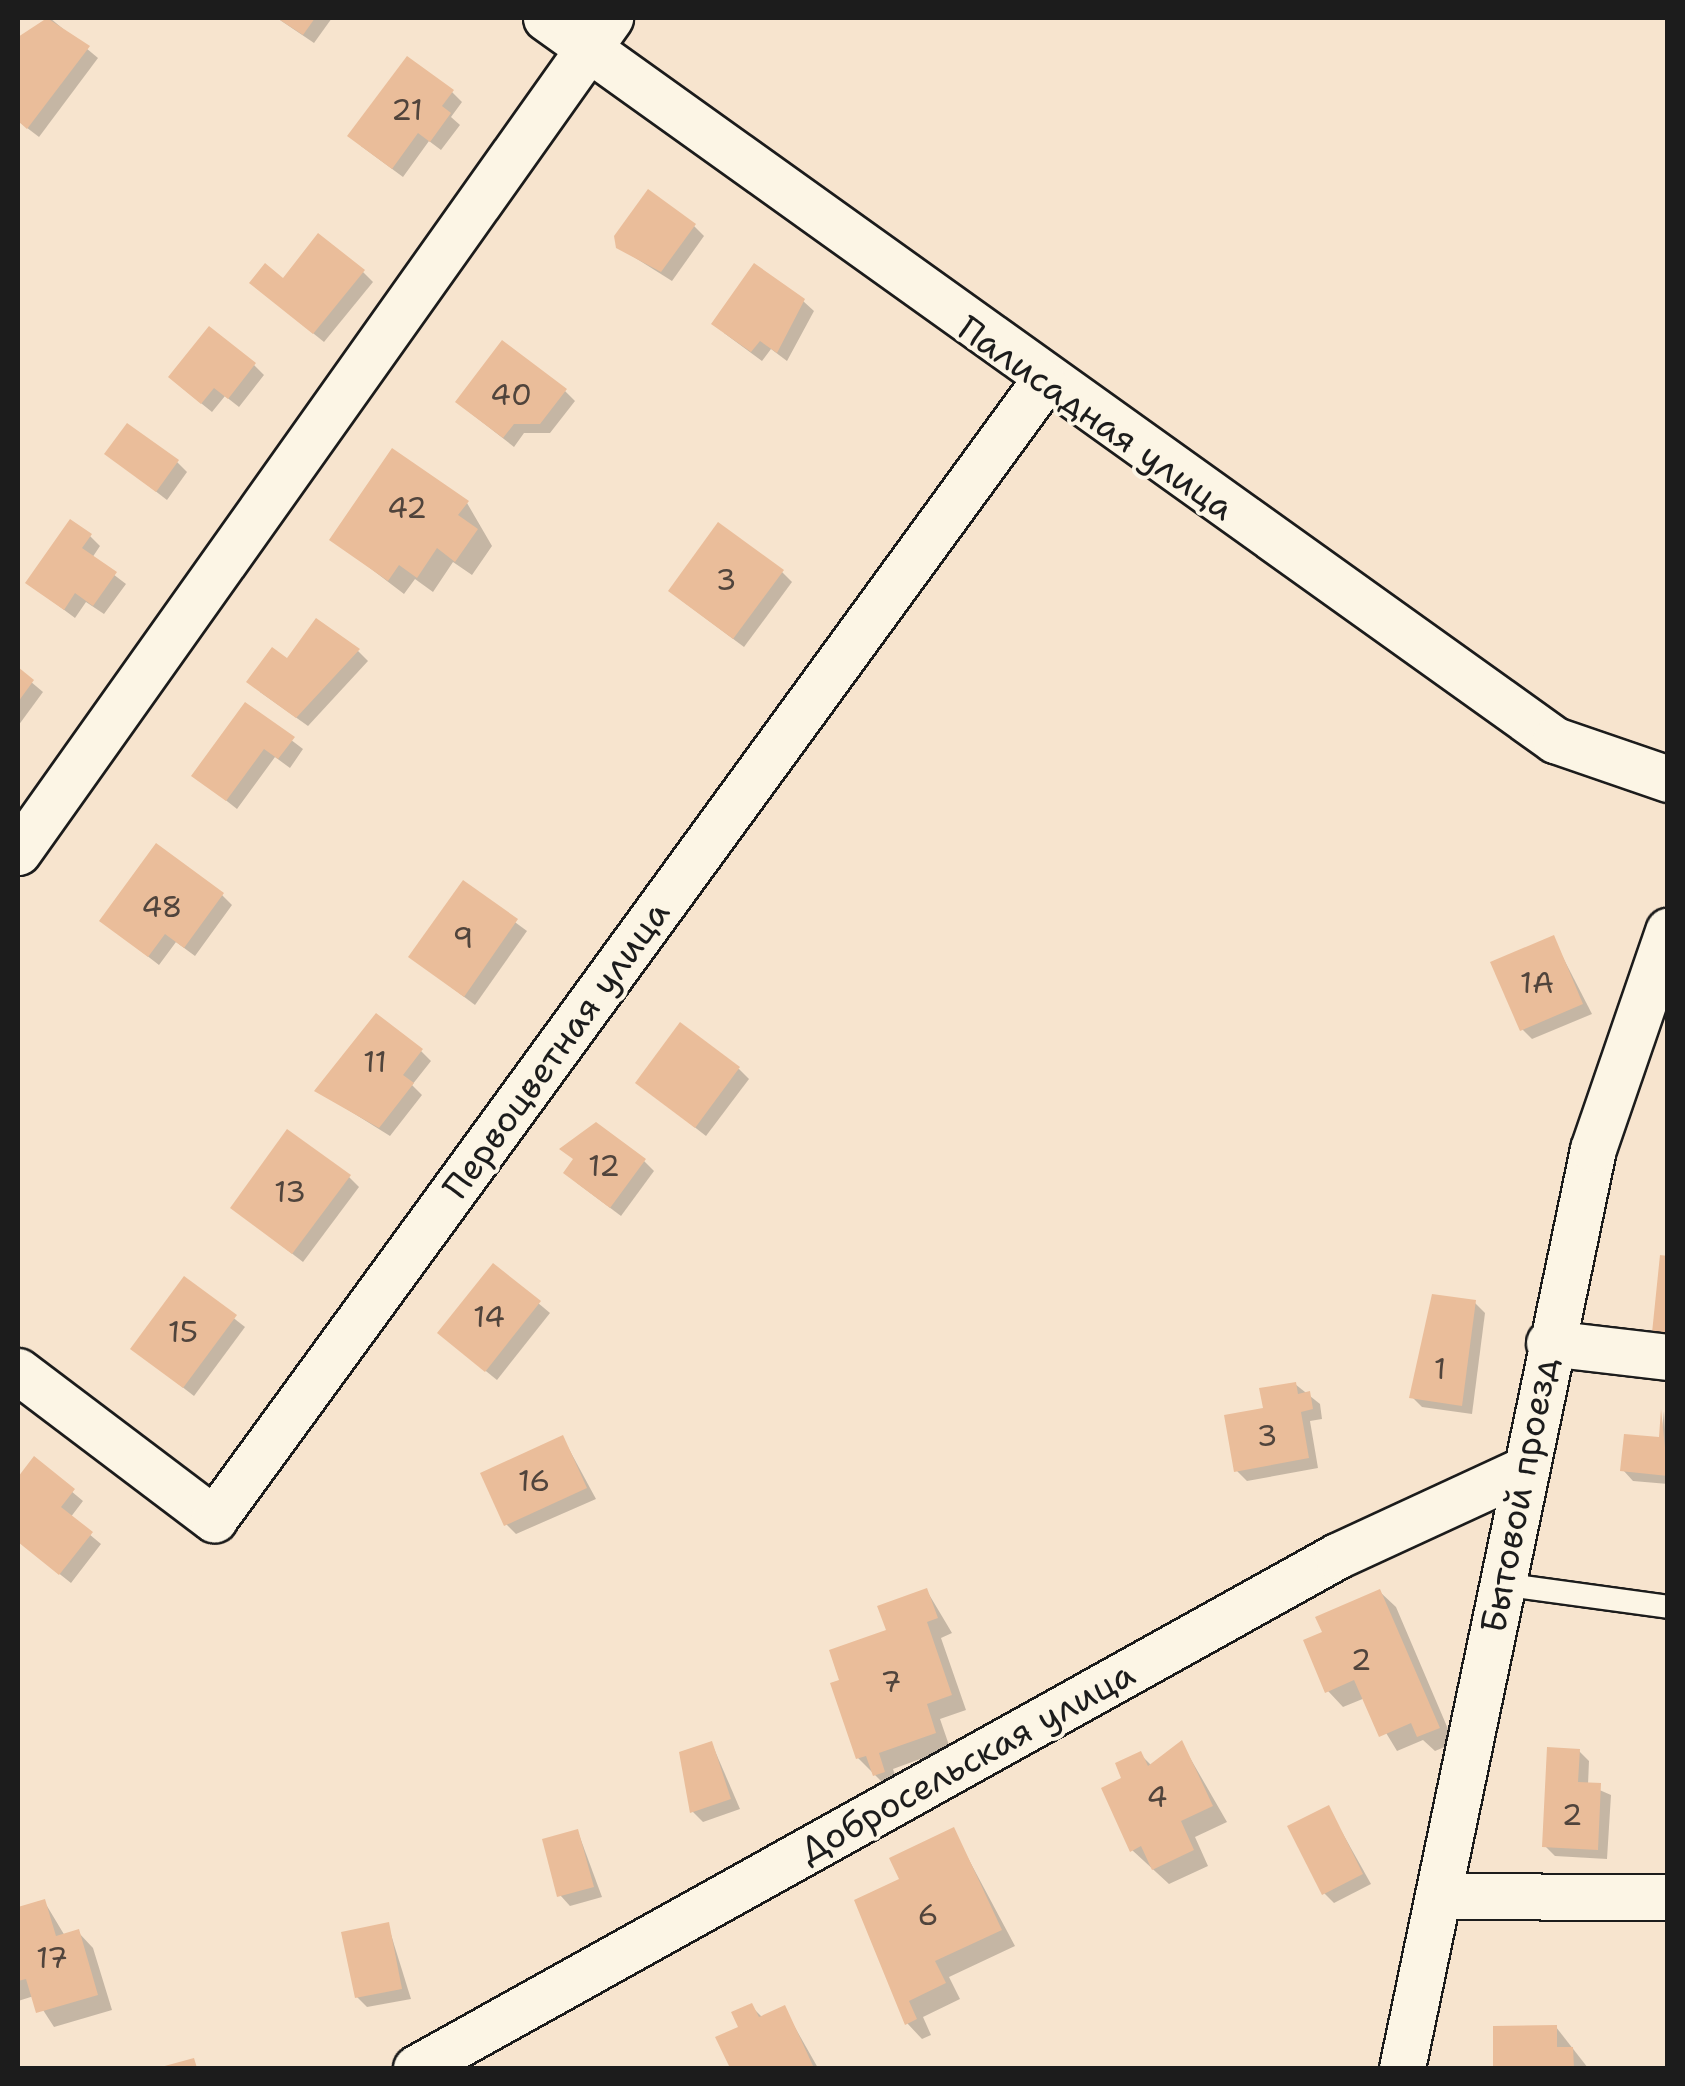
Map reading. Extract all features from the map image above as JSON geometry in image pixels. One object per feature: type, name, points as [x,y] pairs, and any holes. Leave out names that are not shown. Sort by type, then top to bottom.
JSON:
[{"type":"street","name":"Палисадная улица","points":[[546,18],[593,29],[1043,382],[1555,740],[1668,779]]},
{"type":"street","points":[[18,852],[593,29]]},
{"type":"street","name":"Первоцветная улица","points":[[18,1371],[214,1518],[1043,382]]},
{"type":"street","name":"Бытовой проезд","points":[[1402,2068],[1443,1896],[1549,1343],[1594,1148],[1649,1041],[1668,930]]},
{"type":"street","points":[[1549,1343],[1668,1357]]},
{"type":"street","name":"Добросельская улица","points":[[416,2068],[1337,1556],[1524,1469]]},
{"type":"street","points":[[1443,1896],[1668,1897]]},
{"type":"lane","points":[[1501,1584],[1668,1607]]},
{"type":"building","points":[[47,18],[90,46],[27,129],[18,121],[18,37]]},
{"type":"building","points":[[277,18],[315,18],[303,35]]},
{"type":"building","points":[[407,56],[454,90],[442,106],[451,113],[430,142],[418,133],[392,169],[347,136]]},
{"type":"building","points":[[648,189],[696,224],[661,272],[616,248],[614,236]]},
{"type":"building","points":[[318,233],[365,270],[313,334],[249,283],[265,263],[283,278]]},
{"type":"building","points":[[754,263],[805,299],[777,353],[760,341],[751,352],[711,324]]},
{"type":"building","points":[[209,326],[256,363],[228,399],[214,388],[201,404],[168,377]]},
{"type":"building","points":[[502,340],[567,389],[540,424],[514,424],[503,438],[455,402]]},
{"type":"building","points":[[127,423],[179,460],[156,492],[104,454]]},
{"type":"building","points":[[392,448],[469,501],[458,515],[478,529],[455,562],[437,548],[417,578],[399,565],[388,581],[329,540]]},
{"type":"building","points":[[70,519],[92,534],[82,548],[117,572],[93,606],[75,593],[64,610],[25,583]]},
{"type":"building","points":[[718,522],[784,570],[733,639],[668,591]]},
{"type":"building","points":[[316,618],[360,649],[296,718],[246,682],[272,647],[287,658]]},
{"type":"building","points":[[18,667],[34,680],[18,702]]},
{"type":"building","points":[[245,702],[295,737],[278,759],[264,749],[226,801],[191,776]]},
{"type":"building","points":[[156,843],[224,893],[184,948],[165,934],[148,957],[99,921]]},
{"type":"building","points":[[463,880],[518,919],[464,997],[408,957]]},
{"type":"building","points":[[1554,935],[1583,1004],[1520,1031],[1490,962]]},
{"type":"building","points":[[376,1013],[423,1049],[403,1075],[414,1083],[379,1128],[314,1091]]},
{"type":"building","points":[[680,1022],[740,1067],[695,1128],[635,1083]]},
{"type":"building","points":[[596,1122],[646,1159],[610,1208],[563,1173],[573,1159],[559,1149]]},
{"type":"building","points":[[287,1129],[351,1175],[292,1254],[230,1208]]},
{"type":"building","points":[[1660,1255],[1668,1256],[1668,1334],[1652,1333]]},
{"type":"building","points":[[493,1263],[541,1301],[485,1372],[437,1333]]},
{"type":"building","points":[[184,1276],[237,1315],[183,1388],[130,1349]]},
{"type":"building","points":[[1432,1294],[1476,1300],[1462,1406],[1409,1398]]},
{"type":"building","points":[[1296,1382],[1298,1394],[1310,1391],[1313,1409],[1301,1412],[1309,1458],[1234,1472],[1224,1415],[1263,1408],[1259,1388]]},
{"type":"building","points":[[1661,1409],[1668,1476],[1620,1471],[1624,1434],[1659,1437]]},
{"type":"building","points":[[563,1435],[587,1488],[504,1526],[480,1473]]},
{"type":"building","points":[[34,1456],[75,1489],[61,1507],[93,1532],[59,1575],[18,1542],[18,1477]]},
{"type":"building","points":[[927,1588],[938,1618],[927,1622],[952,1695],[927,1704],[936,1733],[879,1753],[885,1772],[873,1776],[866,1756],[856,1759],[830,1683],[839,1680],[829,1650],[886,1630],[877,1606]]},
{"type":"building","points":[[1380,1589],[1440,1728],[1417,1737],[1411,1723],[1379,1737],[1354,1680],[1325,1693],[1303,1640],[1322,1632],[1315,1617]]},
{"type":"building","points":[[1182,1740],[1213,1806],[1181,1821],[1194,1850],[1152,1870],[1141,1846],[1130,1852],[1101,1788],[1121,1778],[1115,1763],[1141,1751],[1148,1766]]},
{"type":"building","points":[[712,1741],[731,1799],[690,1813],[679,1752]]},
{"type":"building","points":[[1547,1747],[1580,1749],[1578,1782],[1601,1783],[1598,1850],[1542,1847]]},
{"type":"building","points":[[1329,1805],[1363,1874],[1322,1895],[1287,1826]]},
{"type":"building","points":[[954,1827],[1002,1930],[935,1961],[946,1983],[909,2001],[917,2019],[905,2025],[854,1900],[899,1879],[889,1858]]},
{"type":"building","points":[[578,1829],[594,1887],[557,1897],[542,1839]]},
{"type":"building","points":[[45,1899],[56,1936],[79,1929],[98,1995],[36,2013],[26,1979],[18,1981],[18,1907]]},
{"type":"building","points":[[389,1922],[402,1989],[355,1998],[341,1932]]},
{"type":"building","points":[[752,2003],[759,2017],[785,2005],[814,2068],[730,2068],[715,2037],[738,2027],[731,2012]]},
{"type":"building","points":[[1557,2025],[1557,2047],[1573,2047],[1574,2068],[1493,2068],[1493,2026]]},
{"type":"building","points":[[194,2058],[197,2068],[161,2068],[161,2067]]}]
